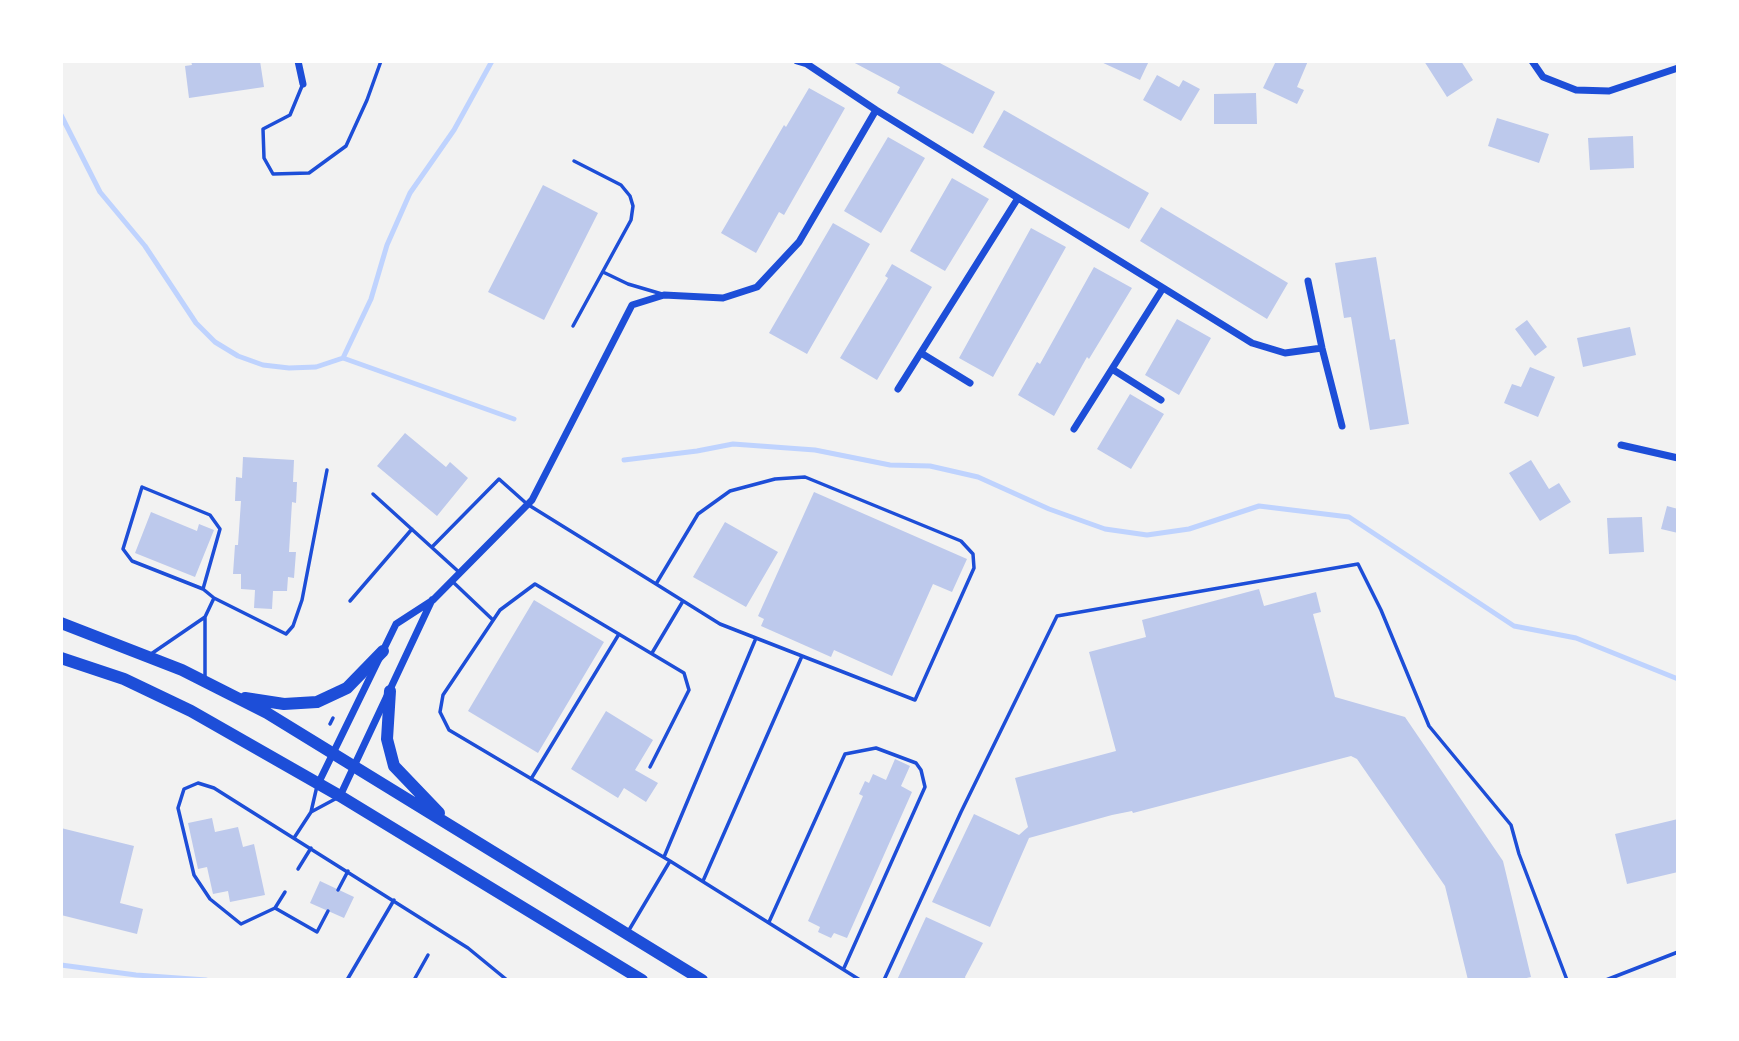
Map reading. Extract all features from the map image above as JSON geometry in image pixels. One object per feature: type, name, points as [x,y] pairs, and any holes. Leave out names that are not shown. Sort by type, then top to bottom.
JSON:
[{"type":"main road","points":[[61,623],[148,657],[267,713],[702,980]]},
{"type":"main road","points":[[234,696],[284,704],[317,702],[347,688],[383,651]]},
{"type":"main road","points":[[61,658],[124,679],[191,711],[340,796],[642,980]]},
{"type":"main road","points":[[390,691],[387,739],[394,766],[454,828]]},
{"type":"street","points":[[298,61],[303,84]]},
{"type":"street","points":[[797,61],[807,64],[876,110],[1252,343],[1285,353],[1322,348]]},
{"type":"street","points":[[1532,61],[1543,77],[1576,90],[1609,91],[1678,68]]},
{"type":"street","points":[[318,784],[396,624],[433,600],[531,500],[632,305],[664,295],[723,298],[757,287],[799,242],[876,110]]},
{"type":"street","points":[[898,389],[1018,198]]},
{"type":"street","points":[[1308,281],[1342,426]]},
{"type":"street","points":[[1074,429],[1163,288]]},
{"type":"street","points":[[921,353],[970,383]]},
{"type":"street","points":[[1112,369],[1161,400]]},
{"type":"street","points":[[1621,445],[1678,458]]},
{"type":"street","points":[[340,796],[433,600]]},
{"type":"lane","points":[[303,84],[290,115],[263,129],[264,158],[273,174],[309,173],[346,146],[381,61]]},
{"type":"lane","points":[[573,326],[631,220],[633,206],[631,196],[621,186],[574,161]]},
{"type":"lane","points":[[603,272],[628,285],[664,295]]},
{"type":"lane","points":[[204,589],[220,529],[209,515],[142,487],[123,549],[132,561],[204,589],[214,598],[286,634],[293,626],[302,600],[327,470]]},
{"type":"lane","points":[[432,547],[499,479],[527,504],[720,624],[915,700],[974,568],[973,554],[961,541],[805,477],[775,479],[730,491],[698,514],[656,584]]},
{"type":"lane","points":[[373,494],[460,573]]},
{"type":"lane","points":[[350,601],[412,529]]},
{"type":"lane","points":[[884,980],[961,812],[1057,616],[1358,564],[1381,610],[1429,726],[1511,825],[1567,980]]},
{"type":"lane","points":[[451,581],[493,620]]},
{"type":"lane","points":[[650,767],[689,690],[684,673],[535,583],[500,610],[443,695],[440,712],[449,730],[664,857],[860,980]]},
{"type":"lane","points":[[205,682],[205,617],[214,598]]},
{"type":"lane","points":[[651,654],[683,601]]},
{"type":"lane","points":[[148,657],[205,617]]},
{"type":"lane","points":[[531,779],[619,634]]},
{"type":"lane","points":[[664,857],[757,638]]},
{"type":"lane","points":[[703,881],[802,656]]},
{"type":"lane","points":[[769,922],[845,754],[876,748],[916,763],[922,770],[925,787],[844,968]]},
{"type":"lane","points":[[285,892],[275,908],[241,925],[210,899],[194,875],[178,808],[184,789],[198,783],[214,788],[468,948],[507,980]]},
{"type":"lane","points":[[294,838],[311,812],[318,784]]},
{"type":"lane","points":[[311,812],[340,796]]},
{"type":"lane","points":[[298,869],[311,848]]},
{"type":"lane","points":[[627,934],[670,861]]},
{"type":"lane","points":[[338,890],[348,871]]},
{"type":"lane","points":[[347,980],[394,900]]},
{"type":"lane","points":[[275,908],[317,932],[328,911]]},
{"type":"lane","points":[[1606,980],[1678,952]]},
{"type":"lane","points":[[414,980],[428,955]]},
{"type":"path","points":[[323,710],[339,723]]},
{"type":"path","points":[[330,724],[333,719]]},
{"type":"building","points":[[191,61],[260,61],[264,87],[189,98],[185,66],[192,65]]},
{"type":"building","points":[[851,61],[936,61],[995,92],[973,134],[897,93],[900,87]]},
{"type":"building","points":[[1099,61],[1149,61],[1140,80]]},
{"type":"building","points":[[1276,61],[1308,61],[1297,87],[1304,90],[1297,104],[1263,88]]},
{"type":"building","points":[[1424,61],[1461,61],[1473,80],[1447,97]]},
{"type":"building","points":[[1157,75],[1179,87],[1183,80],[1200,89],[1181,121],[1143,100]]},
{"type":"building","points":[[809,88],[845,108],[784,215],[779,212],[756,253],[721,233],[784,125],[786,127]]},
{"type":"building","points":[[1256,93],[1257,124],[1214,124],[1214,94]]},
{"type":"building","points":[[1004,110],[1149,193],[1129,229],[983,147]]},
{"type":"building","points":[[1497,118],[1549,134],[1539,163],[1488,146]]},
{"type":"building","points":[[1633,136],[1634,168],[1590,170],[1588,138]]},
{"type":"building","points":[[888,137],[925,158],[881,233],[844,211]]},
{"type":"building","points":[[952,178],[989,199],[945,271],[910,251]]},
{"type":"building","points":[[543,185],[598,213],[544,320],[488,292]]},
{"type":"building","points":[[1161,207],[1288,283],[1267,319],[1140,241]]},
{"type":"building","points":[[833,223],[870,244],[807,354],[769,333]]},
{"type":"building","points":[[1031,228],[1066,247],[993,377],[959,358]]},
{"type":"building","points":[[1376,257],[1390,340],[1395,339],[1409,424],[1370,430],[1351,317],[1344,318],[1335,263]]},
{"type":"building","points":[[892,264],[932,287],[877,380],[840,358],[888,278],[885,276]]},
{"type":"building","points":[[1094,267],[1132,288],[1089,359],[1087,357],[1054,416],[1018,395],[1037,362],[1040,364]]},
{"type":"building","points":[[1177,319],[1211,338],[1179,395],[1145,375]]},
{"type":"building","points":[[1527,320],[1547,347],[1535,356],[1515,329]]},
{"type":"building","points":[[1630,327],[1636,355],[1583,367],[1577,338]]},
{"type":"building","points":[[1530,367],[1555,377],[1538,417],[1504,403],[1512,384],[1521,387]]},
{"type":"building","points":[[1130,394],[1164,414],[1131,469],[1097,449]]},
{"type":"building","points":[[405,433],[446,467],[450,462],[468,478],[437,516],[377,466]]},
{"type":"building","points":[[243,457],[294,460],[296,503],[292,502],[289,552],[296,552],[294,578],[288,577],[287,591],[273,591],[272,609],[254,608],[255,590],[241,589],[241,574],[233,574],[241,501],[235,501],[236,477],[242,478]]},
{"type":"building","points":[[1531,460],[1549,489],[1559,483],[1571,502],[1540,521],[1509,473]]},
{"type":"building","points":[[814,492],[967,559],[952,592],[933,584],[892,676],[834,650],[831,657],[761,626],[764,619],[758,616]]},
{"type":"building","points":[[1667,506],[1678,509],[1678,533],[1661,529]]},
{"type":"building","points":[[151,512],[197,531],[199,524],[214,530],[195,577],[135,553]]},
{"type":"building","points":[[1642,517],[1644,552],[1609,554],[1607,518]]},
{"type":"building","points":[[725,522],[778,552],[746,607],[693,577]]},
{"type":"building","points":[[1259,589],[1264,606],[1316,592],[1321,612],[1313,614],[1335,697],[1405,717],[1503,861],[1531,977],[1518,980],[1468,980],[1445,886],[1357,759],[1351,756],[1029,838],[990,927],[932,902],[974,814],[1019,835],[1028,827],[1015,778],[1116,751],[1089,652],[1146,637],[1142,620]]},
{"type":"building","points":[[534,600],[604,642],[538,753],[468,711]]},
{"type":"building","points":[[606,711],[653,740],[635,770],[658,783],[646,802],[624,788],[618,798],[571,769]]},
{"type":"building","points":[[895,759],[910,766],[901,786],[912,792],[847,938],[834,933],[831,938],[818,932],[820,927],[808,921],[863,796],[859,794],[865,781],[869,783],[873,774],[886,780]]},
{"type":"building","points":[[212,818],[215,832],[238,827],[243,847],[254,844],[265,895],[230,902],[228,891],[213,894],[207,867],[198,869],[188,823]]},
{"type":"building","points":[[1678,819],[1678,872],[1627,884],[1615,834]]},
{"type":"building","points":[[61,828],[134,846],[120,903],[143,909],[137,934],[61,915]]},
{"type":"building","points":[[320,881],[354,897],[344,918],[310,903]]},
{"type":"building","points":[[926,917],[983,943],[965,977],[966,980],[897,980]]},
{"type":"waterway","points":[[61,115],[100,192],[145,246],[196,323],[215,342],[238,356],[263,365],[316,367],[343,358],[371,299],[387,245],[410,193],[454,130],[492,61]]},
{"type":"waterway","points":[[343,358],[514,419]]},
{"type":"waterway","points":[[624,460],[733,444],[815,450],[890,465],[930,466],[978,477],[1049,509],[1105,529],[1147,535],[1189,529],[1259,506],[1349,517],[1514,626],[1576,638],[1678,679]]},
{"type":"waterway","points":[[61,965],[136,975],[206,980]]}]
